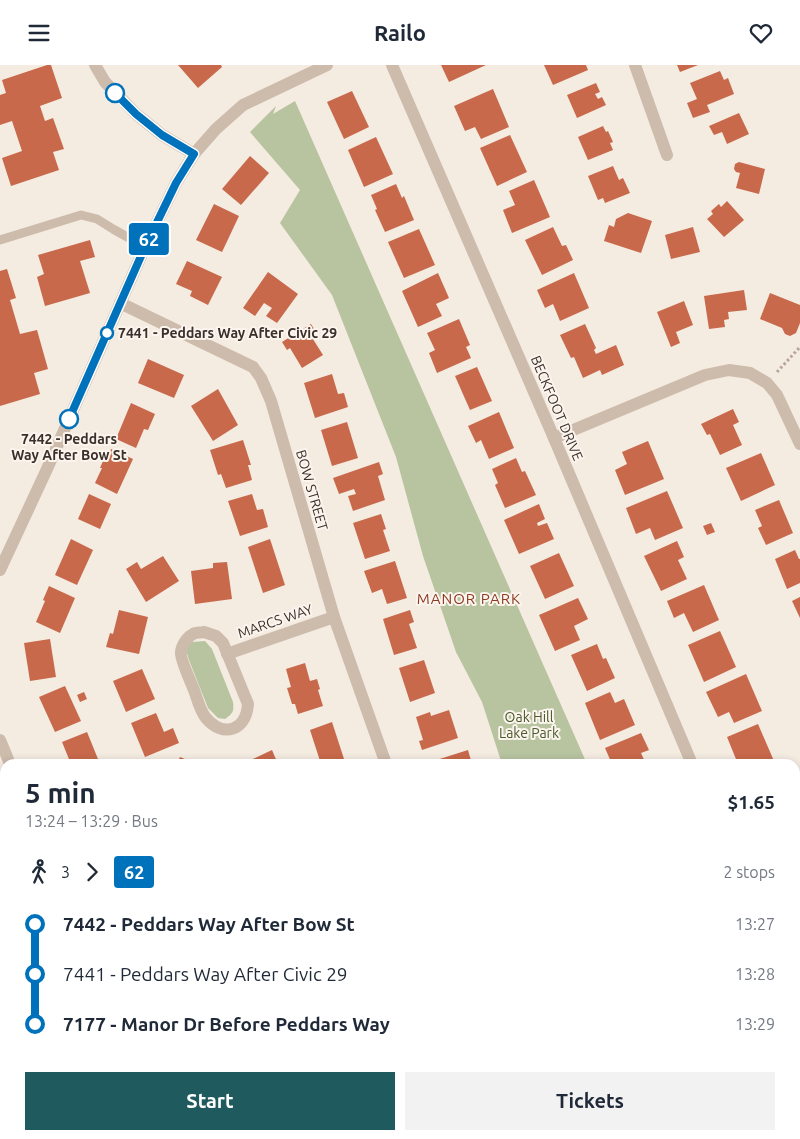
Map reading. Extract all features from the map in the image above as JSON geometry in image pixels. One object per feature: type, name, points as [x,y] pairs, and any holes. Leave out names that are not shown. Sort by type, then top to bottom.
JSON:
[{"type":"street","points":[[95,65],[105,82],[136,114],[162,135],[194,154]]},
{"type":"street","points":[[0,570],[145,247],[176,183],[194,154],[216,129],[244,105],[328,65]]},
{"type":"street","name":"BECKFOOT DRIVE","points":[[392,65],[554,438],[690,759]]},
{"type":"street","points":[[635,65],[668,155]]},
{"type":"street","name":"BOW STREET","points":[[120,303],[253,367],[261,378],[271,401],[334,617],[384,759]]},
{"type":"street","points":[[554,438],[705,375],[729,370],[750,373],[767,383],[777,395],[800,444]]},
{"type":"street","name":"MARCS WAY","points":[[227,654],[334,617]]},
{"type":"street","name":"MARCS WAY","points":[[204,632],[216,636],[223,643],[227,654],[248,704],[247,714],[242,724],[234,729],[214,726],[204,717],[180,654],[184,643],[194,633],[204,632]]},
{"type":"street","points":[[0,740],[8,759]]},
{"type":"lane","points":[[0,240],[81,215],[97,219],[145,247]]},
{"type":"path","points":[[767,383],[800,347]]},
{"type":"green space","name":"Oak Hill Lake Park","points":[[295,101],[585,759],[500,759],[482,702],[456,652],[423,556],[396,457],[332,295],[280,223],[300,190],[250,132],[276,106],[273,114]]},
{"type":"green space","points":[[205,641],[212,649],[233,702],[232,712],[225,719],[218,718],[208,708],[186,650],[192,642]]},
{"type":"building","points":[[51,65],[62,98],[40,106],[45,121],[53,118],[64,149],[53,152],[59,170],[11,186],[2,158],[22,151],[12,121],[0,125],[0,95],[6,93],[2,80]]},
{"type":"building","points":[[178,65],[221,65],[222,67],[198,88]]},
{"type":"building","points":[[441,65],[486,65],[449,82]]},
{"type":"building","points":[[544,65],[586,65],[588,70],[553,85]]},
{"type":"building","points":[[677,65],[698,65],[680,72]]},
{"type":"building","points":[[720,71],[724,80],[728,78],[734,94],[707,105],[710,112],[693,118],[687,103],[697,99],[690,83]]},
{"type":"building","points":[[596,83],[600,92],[595,94],[598,99],[602,97],[606,105],[577,118],[567,95]]},
{"type":"building","points":[[493,89],[509,127],[481,139],[475,127],[465,131],[454,106]]},
{"type":"building","points":[[352,91],[369,127],[344,139],[327,102]]},
{"type":"building","points":[[739,113],[749,134],[727,144],[722,132],[714,135],[709,126]]},
{"type":"building","points":[[603,126],[606,132],[608,131],[613,142],[610,143],[613,150],[588,160],[578,137]]},
{"type":"building","points":[[510,135],[527,172],[497,186],[480,148]]},
{"type":"building","points":[[376,137],[393,174],[364,187],[348,150]]},
{"type":"building","points":[[250,156],[269,173],[241,205],[222,189]]},
{"type":"building","points":[[739,162],[765,169],[759,194],[736,188],[740,173],[734,169],[735,164]]},
{"type":"building","points":[[613,166],[619,180],[623,178],[630,193],[605,203],[603,198],[598,200],[588,176]]},
{"type":"building","points":[[534,180],[550,217],[512,233],[503,210],[515,205],[509,191]]},
{"type":"building","points":[[396,184],[402,198],[404,196],[414,220],[385,232],[375,210],[377,209],[371,195]]},
{"type":"building","points":[[727,201],[744,220],[724,237],[707,219],[713,214],[711,211],[719,204],[721,207]]},
{"type":"building","points":[[214,204],[239,216],[222,252],[196,240]]},
{"type":"building","points":[[628,213],[652,221],[641,253],[604,241],[609,225],[614,227],[616,219]]},
{"type":"building","points":[[553,227],[562,246],[566,245],[573,260],[542,275],[525,240]]},
{"type":"building","points":[[693,227],[700,252],[671,259],[665,235]]},
{"type":"building","points":[[419,229],[435,265],[404,278],[388,242]]},
{"type":"building","points":[[90,240],[95,257],[80,261],[90,293],[45,306],[37,277],[44,274],[38,255]]},
{"type":"building","points":[[187,261],[222,277],[208,305],[190,296],[192,291],[176,284]]},
{"type":"building","points":[[7,269],[16,298],[10,300],[20,334],[37,330],[48,369],[34,373],[40,394],[0,406],[0,271]]},
{"type":"building","points":[[268,272],[298,294],[277,323],[266,316],[272,308],[264,303],[255,316],[243,308]]},
{"type":"building","points":[[438,273],[449,298],[436,304],[442,316],[418,327],[402,291]]},
{"type":"building","points":[[574,273],[589,308],[560,321],[553,304],[545,308],[537,290]]},
{"type":"building","points":[[744,290],[747,310],[728,312],[729,319],[724,320],[725,327],[709,329],[704,296]]},
{"type":"building","points":[[770,293],[800,305],[800,323],[796,333],[790,336],[785,334],[782,328],[760,319]]},
{"type":"building","points":[[684,301],[693,325],[676,332],[680,343],[671,347],[657,312]]},
{"type":"building","points":[[459,319],[470,345],[466,347],[471,358],[437,373],[429,353],[435,350],[427,333]]},
{"type":"building","points":[[311,324],[316,332],[311,336],[323,355],[302,368],[290,348],[287,350],[282,342]]},
{"type":"building","points":[[585,324],[596,348],[594,350],[596,354],[616,345],[624,365],[602,375],[600,370],[583,378],[574,357],[571,358],[560,335]]},
{"type":"building","points":[[148,359],[184,375],[174,398],[138,383]]},
{"type":"building","points":[[477,367],[492,401],[470,410],[455,376]]},
{"type":"building","points":[[332,374],[338,394],[344,393],[348,407],[315,418],[304,383]]},
{"type":"building","points":[[218,389],[238,425],[213,441],[191,406]]},
{"type":"building","points":[[131,403],[155,414],[148,430],[144,429],[136,448],[116,439]]},
{"type":"building","points":[[733,409],[739,422],[733,425],[742,445],[720,455],[710,434],[707,435],[701,424]]},
{"type":"building","points":[[499,412],[514,448],[489,459],[481,440],[476,443],[468,426]]},
{"type":"building","points":[[347,422],[358,458],[332,466],[321,430]]},
{"type":"building","points":[[243,440],[251,465],[248,465],[252,480],[226,488],[221,474],[218,475],[210,450]]},
{"type":"building","points":[[648,441],[664,479],[625,495],[615,470],[627,464],[622,452]]},
{"type":"building","points":[[111,449],[133,459],[117,494],[95,483],[103,461],[105,462]]},
{"type":"building","points":[[761,453],[775,485],[741,501],[726,468]]},
{"type":"building","points":[[516,458],[522,472],[525,471],[536,495],[505,508],[495,485],[498,483],[492,469]]},
{"type":"building","points":[[379,462],[383,474],[378,476],[385,500],[353,511],[348,496],[356,494],[354,489],[339,494],[333,478]]},
{"type":"building","points":[[667,491],[683,528],[655,540],[650,528],[636,534],[626,508]]},
{"type":"building","points":[[89,494],[111,504],[100,529],[78,519]]},
{"type":"building","points":[[252,494],[257,510],[263,509],[268,527],[240,536],[228,501]]},
{"type":"building","points":[[779,500],[793,533],[766,545],[758,528],[762,526],[755,510]]},
{"type":"building","points":[[539,504],[545,519],[537,523],[538,526],[547,523],[554,539],[519,554],[504,520]]},
{"type":"building","points":[[381,514],[386,529],[383,530],[390,551],[365,559],[353,523]]},
{"type":"building","points":[[711,523],[715,532],[707,535],[703,526]]},
{"type":"building","points":[[71,539],[93,550],[77,585],[55,575]]},
{"type":"building","points":[[270,539],[285,585],[263,593],[248,547]]},
{"type":"building","points":[[677,541],[684,557],[678,560],[687,579],[661,591],[644,556]]},
{"type":"building","points":[[795,550],[800,559],[800,583],[787,589],[775,559]]},
{"type":"building","points":[[559,553],[574,586],[545,599],[530,566]]},
{"type":"building","points":[[163,556],[179,581],[146,602],[126,569],[137,562],[141,569]]},
{"type":"building","points":[[395,561],[407,598],[387,604],[382,589],[372,593],[364,571]]},
{"type":"building","points":[[227,562],[232,599],[195,604],[191,571],[213,568],[213,563]]},
{"type":"building","points":[[704,585],[719,620],[693,632],[684,613],[674,618],[667,601]]},
{"type":"building","points":[[49,586],[75,598],[60,633],[36,622]]},
{"type":"building","points":[[800,597],[800,618],[792,601]]},
{"type":"building","points":[[578,598],[588,619],[574,626],[580,640],[555,651],[539,615]]},
{"type":"building","points":[[119,610],[148,617],[139,654],[106,647],[110,633],[113,634]]},
{"type":"building","points":[[410,610],[414,622],[409,624],[417,648],[394,655],[383,619]]},
{"type":"building","points":[[720,631],[736,667],[704,682],[688,645]]},
{"type":"building","points":[[50,639],[56,677],[30,681],[24,643]]},
{"type":"building","points":[[597,644],[603,659],[606,658],[615,678],[587,691],[571,655]]},
{"type":"building","points":[[424,660],[435,693],[410,702],[399,668]]},
{"type":"building","points":[[305,663],[310,681],[317,679],[323,706],[298,714],[295,704],[292,704],[287,688],[291,687],[286,669]]},
{"type":"building","points":[[142,669],[155,699],[126,712],[113,681]]},
{"type":"building","points":[[746,674],[762,711],[734,723],[729,712],[718,717],[706,692]]},
{"type":"building","points":[[65,686],[81,721],[55,732],[39,697]]},
{"type":"building","points":[[84,692],[87,699],[80,702],[77,695]]},
{"type":"building","points":[[610,692],[615,703],[624,699],[635,725],[600,740],[585,703]]},
{"type":"building","points":[[449,710],[458,738],[422,750],[419,741],[423,740],[416,717],[430,712],[431,716]]},
{"type":"building","points":[[156,713],[164,732],[173,728],[179,743],[145,757],[131,723]]},
{"type":"building","points":[[332,722],[344,759],[319,759],[310,730]]},
{"type":"building","points":[[758,724],[773,759],[736,759],[727,737]]},
{"type":"building","points":[[87,732],[98,759],[69,759],[62,742]]},
{"type":"building","points":[[641,733],[649,750],[641,753],[644,759],[610,759],[605,748]]},
{"type":"building","points":[[272,750],[276,759],[253,759]]},
{"type":"building","points":[[468,750],[471,759],[440,759]]},
{"type":"bus line","name":"62","points":[[69,419],[145,247],[176,183],[194,154],[162,135],[136,114],[115,93]]},
{"type":"place","name":"7441 - Peddars Way After Civic 29","points":[[107,333]]},
{"type":"place","name":"7442 - Peddars Way After Bow St","points":[[69,419]]},
{"type":"district","name":"MANOR PARK","points":[[469,599]]}]
